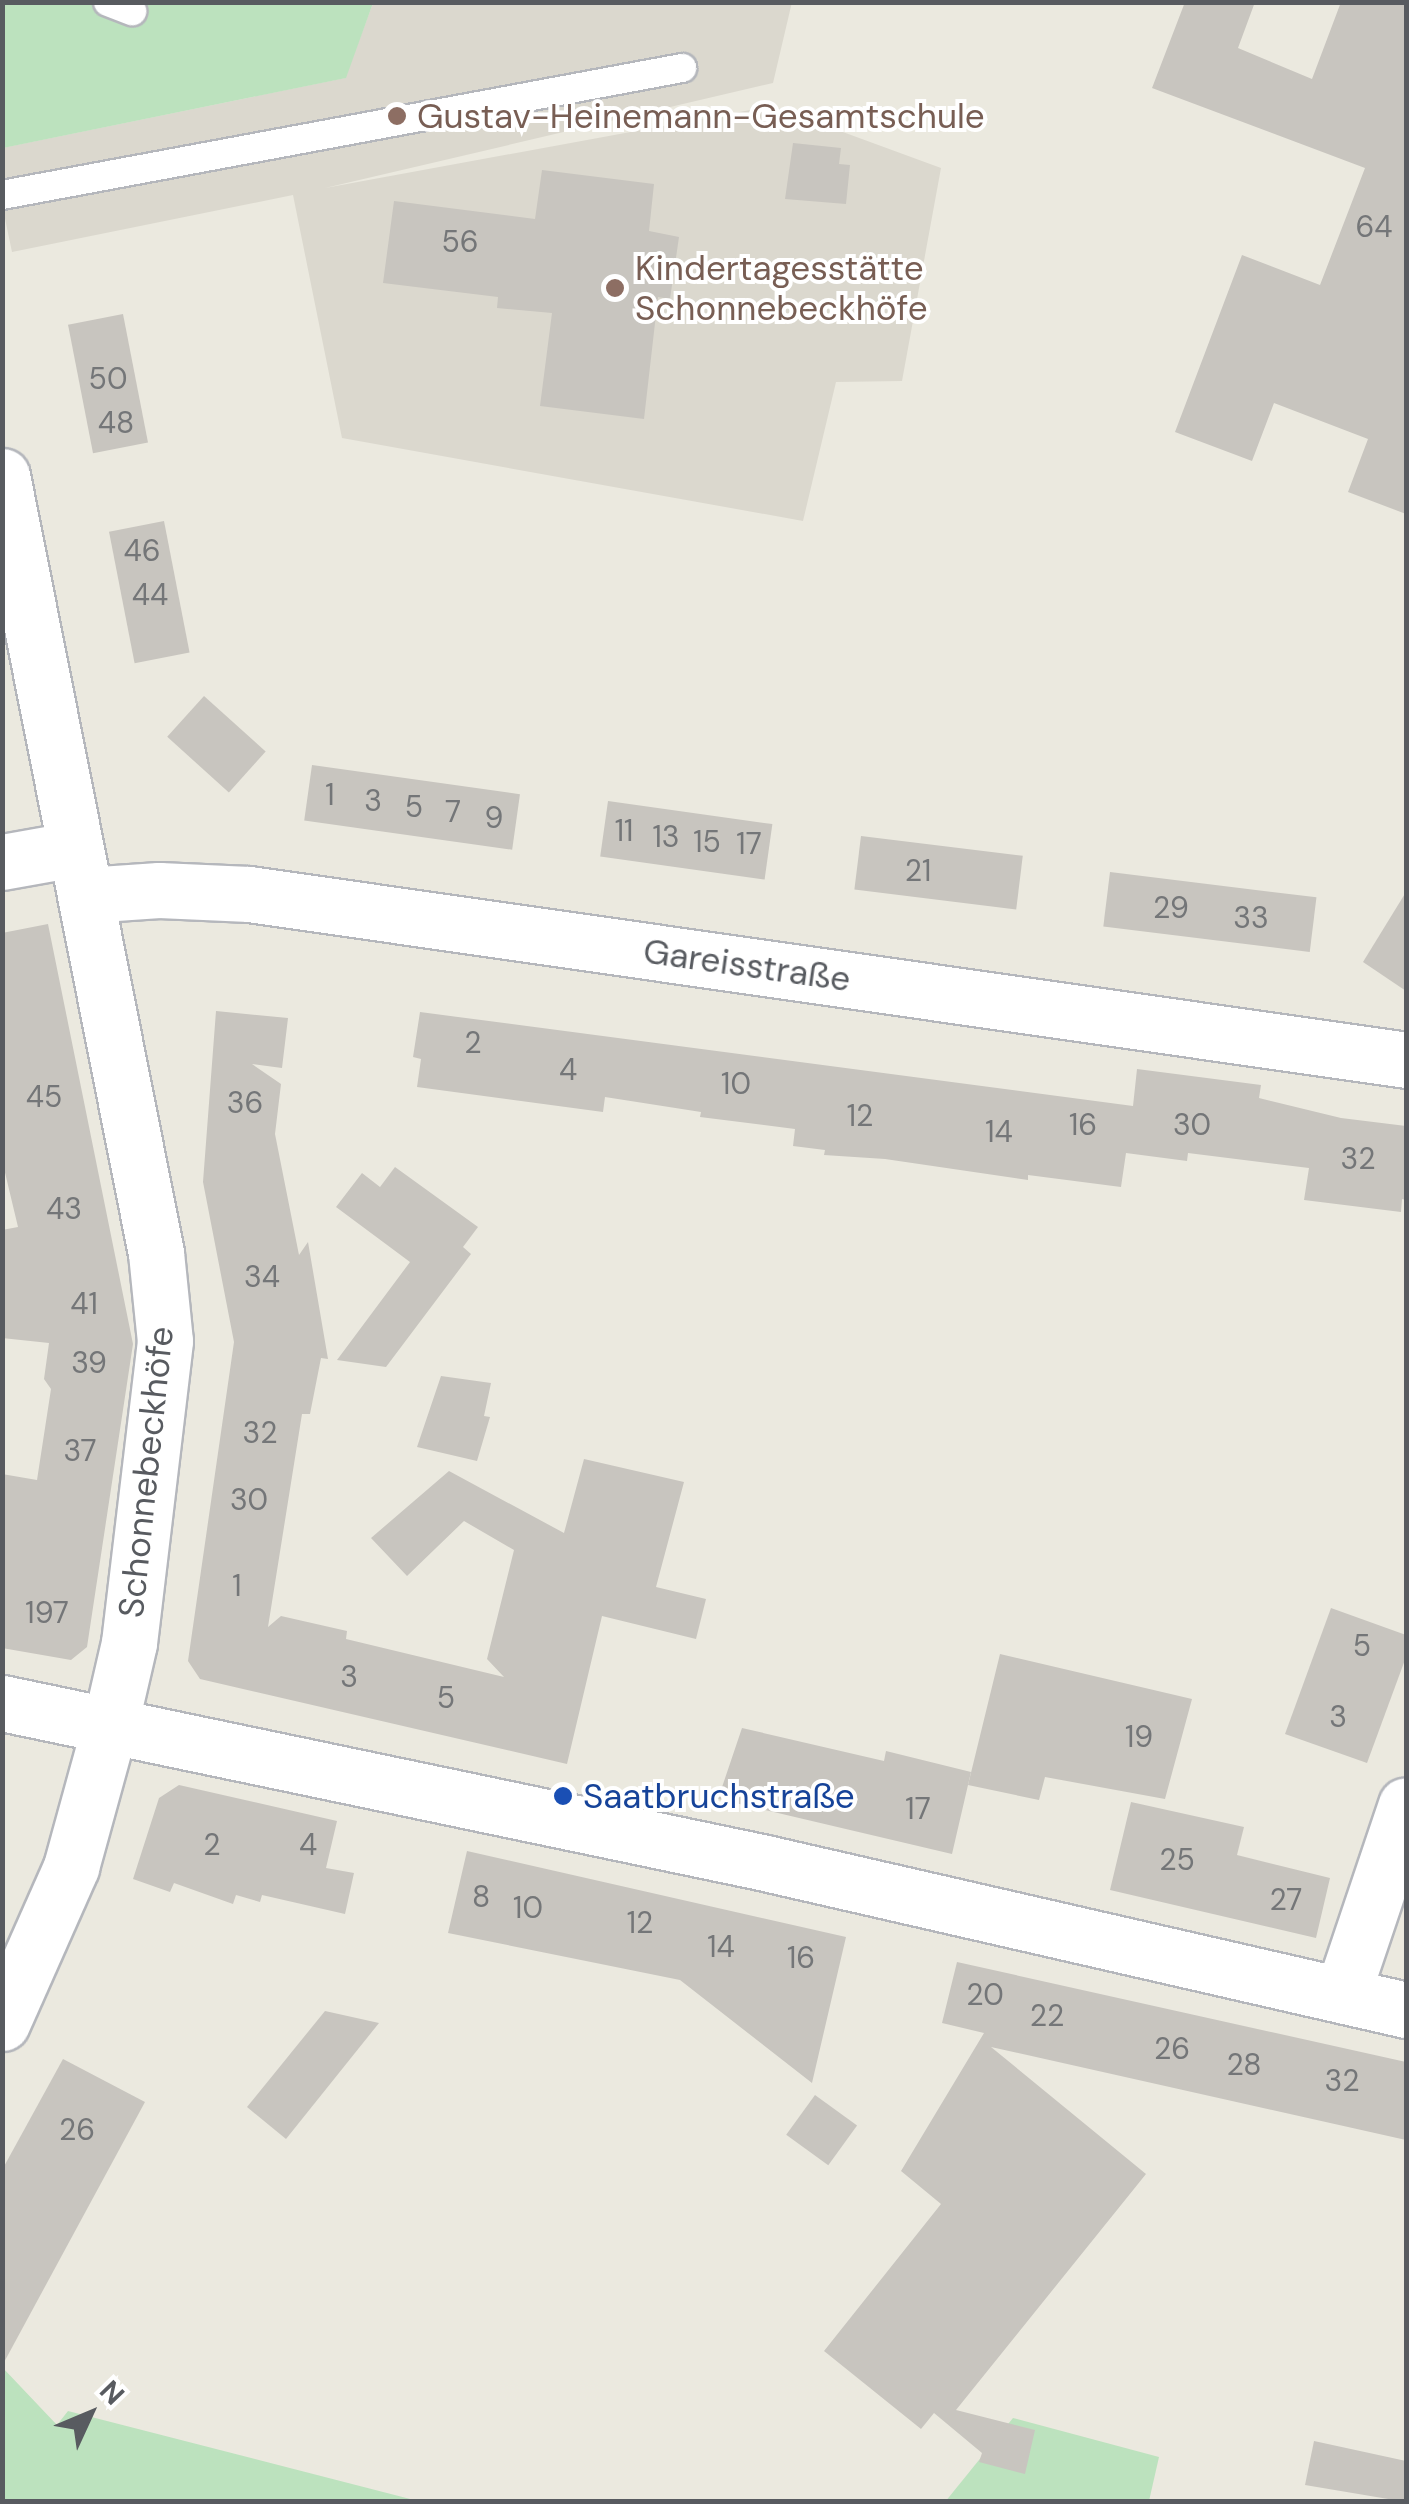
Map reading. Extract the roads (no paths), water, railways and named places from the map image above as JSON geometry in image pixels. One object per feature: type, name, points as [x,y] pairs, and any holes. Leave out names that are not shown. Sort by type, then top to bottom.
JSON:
[{"type":"street","name":"Schonnebeckhöfe","points":[[2,476],[156,1253],[166,1341],[129,1643],[110,1725],[71,1867],[2,2023]]},
{"type":"street","points":[[2,862],[81,872]]},
{"type":"street","name":"Gareisstraße","points":[[81,872],[159,890],[249,894],[1406,1060]]},
{"type":"street","points":[[2,1704],[742,1858],[1406,2010]]},
{"type":"street","points":[[1342,1995],[1406,1805]]},
{"type":"lane","points":[[2,194],[682,68]]},
{"type":"place","name":"Gustav-Heinemann-Gesamtschule","points":[[397,116]]},
{"type":"place","name":"Kindertagesstätte Schonnebeckhöfe","points":[[615,288]]},
{"type":"place","name":"Saatbruchstraße","points":[[563,1796]]}]
